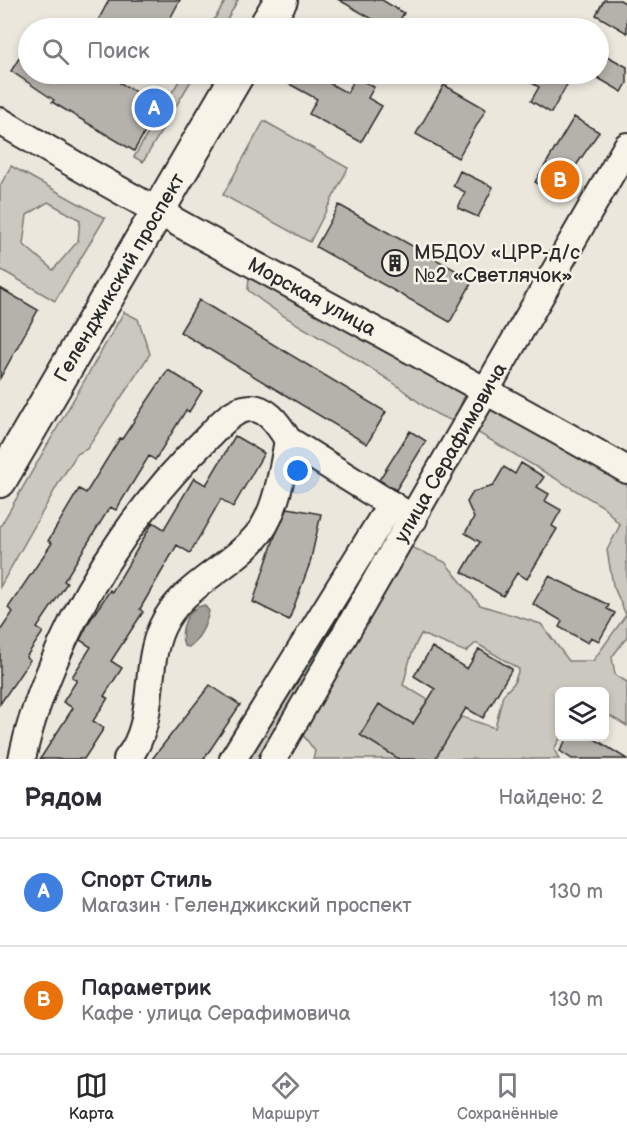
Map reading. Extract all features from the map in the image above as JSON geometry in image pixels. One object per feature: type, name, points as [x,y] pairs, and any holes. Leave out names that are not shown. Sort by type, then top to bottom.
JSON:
[{"type":"main road","points":[[270,18],[281,0]]},
{"type":"main road","name":"Геленджикский проспект","points":[[0,481],[232,84]]},
{"type":"street","name":"Морская улица","points":[[0,121],[157,213],[487,390],[627,470]]},
{"type":"street","name":"улица Серафимовича","points":[[273,759],[414,519],[627,146]]},
{"type":"street","points":[[22,759],[30,722],[61,646],[98,575],[136,519],[183,461],[226,419],[244,409],[262,410],[278,423],[288,440],[414,519]]},
{"type":"street","points":[[126,759],[145,719],[152,662],[162,626],[186,594],[237,556],[261,530],[279,488],[288,440]]},
{"type":"street","points":[[233,759],[390,504]]},
{"type":"shaded area","points":[[226,0],[238,0],[228,18],[215,18]]},
{"type":"shaded area","points":[[177,84],[189,84],[143,162],[134,157]]},
{"type":"shaded area","points":[[264,121],[348,168],[310,242],[223,195]]},
{"type":"shaded area","points":[[11,166],[105,218],[55,301],[0,269],[0,186]],"holes":[[[48,202],[80,220],[78,241],[53,270],[23,244],[27,215]]]},
{"type":"shaded area","points":[[249,276],[466,392],[454,421],[430,410],[346,352],[265,303],[248,290]]},
{"type":"shaded area","points":[[124,312],[138,319],[150,354],[87,449],[77,454],[0,587],[0,527]]},
{"type":"shaded area","points":[[488,401],[627,479],[627,637],[612,657],[615,675],[627,682],[627,726],[609,715],[609,687],[555,687],[555,741],[559,741],[554,749],[559,759],[313,759],[315,751],[300,731],[407,545],[445,562],[480,605],[541,624],[569,661],[593,661],[626,615],[613,585],[607,550],[620,525],[604,507],[475,431]],"holes":[[[421,634],[466,652],[476,643],[519,669],[514,683],[503,695],[495,728],[450,713],[403,685],[412,653]]]},
{"type":"shaded area","points":[[400,508],[388,533],[258,759],[236,759]]},
{"type":"shaded area","points":[[204,605],[209,611],[202,631],[189,647],[184,646],[182,633],[185,621],[193,611]]},
{"type":"building","points":[[109,0],[180,0],[170,18],[99,18]]},
{"type":"building","points":[[339,0],[382,0],[404,13],[401,18],[370,18]]},
{"type":"building","points":[[604,0],[620,0],[627,4],[627,33],[609,23],[609,18],[596,15]]},
{"type":"building","points":[[609,57],[627,67],[627,83],[622,92],[608,84]]},
{"type":"building","points":[[18,60],[18,76],[11,71]]},
{"type":"building","points":[[30,84],[122,84],[160,106],[134,151],[52,102],[54,100]]},
{"type":"building","points":[[289,84],[331,84],[347,93],[352,84],[369,84],[374,87],[368,98],[382,106],[361,142],[309,114],[317,99]]},
{"type":"building","points":[[534,84],[567,84],[551,113],[531,101],[539,87]]},
{"type":"building","points":[[444,85],[486,109],[458,158],[416,134]]},
{"type":"building","points":[[574,117],[599,132],[556,195],[535,182]]},
{"type":"building","points":[[460,171],[493,187],[478,217],[458,208],[465,192],[453,186]]},
{"type":"building","name":"МБДОУ «ЦРР-д/с №2 «Светлячок»","points":[[339,205],[473,280],[450,322],[316,247]]},
{"type":"building","points":[[0,288],[38,310],[0,378]]},
{"type":"building","points":[[199,300],[386,412],[367,444],[180,332]]},
{"type":"building","points":[[168,370],[202,391],[189,412],[186,410],[155,460],[149,456],[116,510],[110,507],[64,581],[67,583],[37,628],[43,632],[26,657],[30,660],[0,704],[0,631],[13,612],[8,608],[52,543],[48,541],[79,489],[86,493],[120,438],[122,439]]},
{"type":"building","points":[[410,431],[426,441],[396,490],[379,480]]},
{"type":"building","points":[[235,436],[264,453],[233,507],[221,499],[190,553],[177,545],[140,609],[143,612],[111,661],[122,668],[104,696],[108,698],[93,721],[104,728],[84,759],[40,759],[73,708],[63,702],[77,680],[72,677],[91,647],[80,640],[89,622],[110,590],[112,592],[153,522],[164,529],[194,478],[206,485]]},
{"type":"building","points":[[521,463],[544,477],[537,487],[549,494],[545,501],[561,510],[552,526],[557,529],[527,579],[517,573],[503,596],[462,572],[480,542],[465,533],[474,518],[467,502],[473,492],[493,486],[504,467],[515,474]]},
{"type":"building","points":[[288,508],[321,514],[310,563],[289,620],[253,602],[275,536]]},
{"type":"building","points":[[549,576],[609,605],[607,609],[615,613],[599,641],[591,637],[588,643],[559,627],[562,621],[533,604]]},
{"type":"building","points":[[432,647],[467,669],[479,649],[512,669],[483,718],[466,708],[435,759],[399,759],[360,735],[379,704],[413,724],[435,689],[414,676]]},
{"type":"building","points":[[210,685],[240,705],[204,759],[152,759]]},
{"type":"building","points":[[565,741],[598,741],[627,759],[572,759],[560,751]]},
{"type":"place","name":"Спорт Стиль","points":[[154,108]]},
{"type":"place","name":"Параметрик","points":[[560,180]]},
{"type":"place","name":"МБДОУ «ЦРР-д/с №2 «Светлячок»","points":[[395,263]]}]
